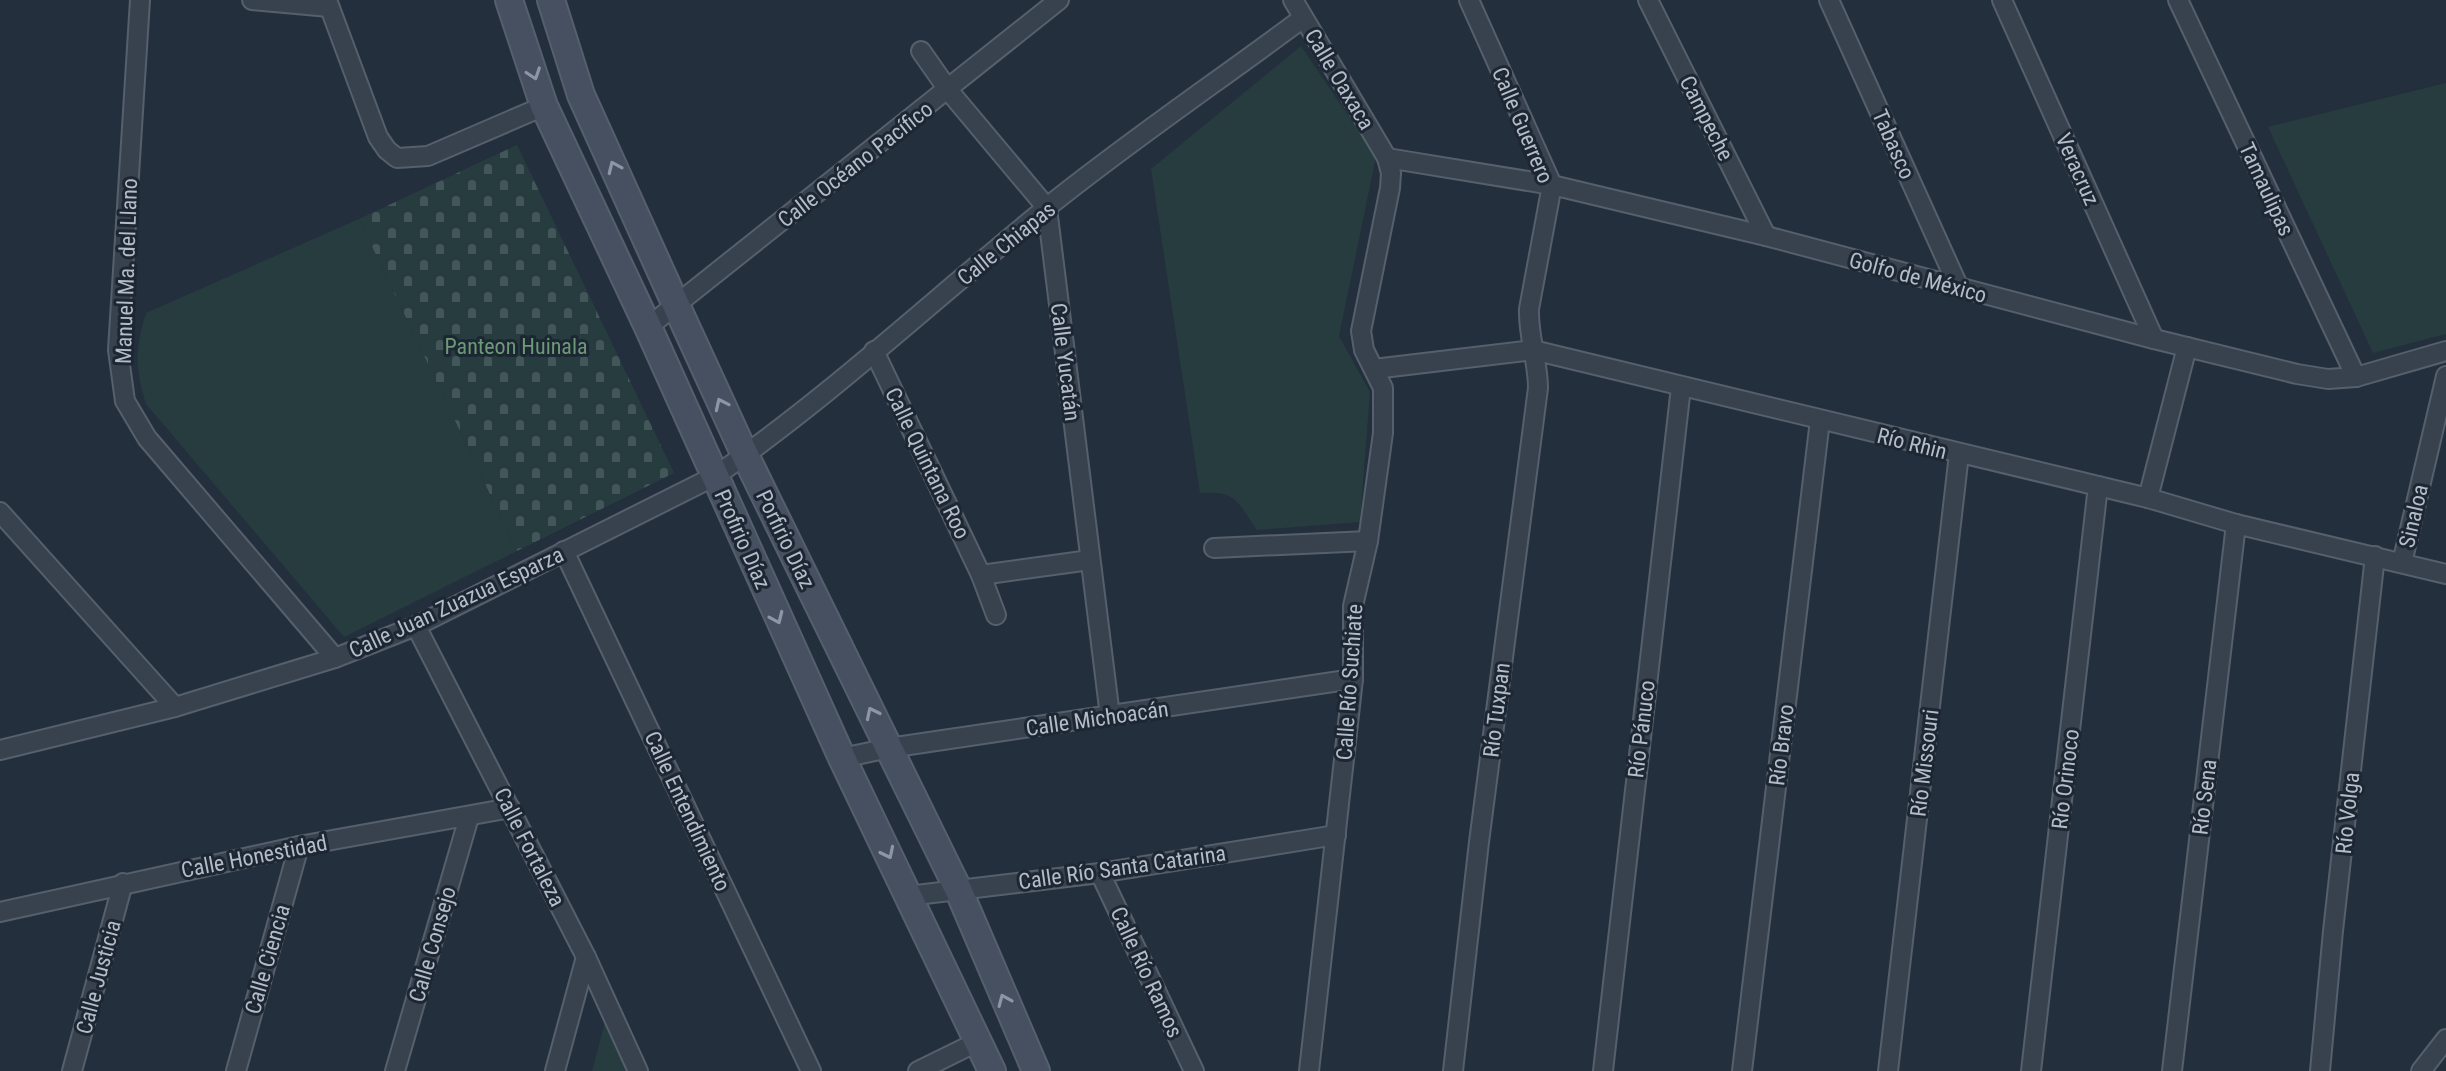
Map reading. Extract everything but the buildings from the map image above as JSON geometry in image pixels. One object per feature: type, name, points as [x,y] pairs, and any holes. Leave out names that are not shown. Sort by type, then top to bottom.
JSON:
[{"type":"street","name":"Manuel Ma. del Llano","points":[[140,0],[118,350],[125,401],[147,438],[335,658]]},
{"type":"street","points":[[252,0],[328,3],[378,137],[397,158],[428,156],[544,106]]},
{"type":"street","name":"Profirio Díaz","points":[[509,0],[544,106],[648,327],[842,758],[992,1071]]},
{"type":"street","name":"Porfirio Díaz","points":[[551,0],[581,95],[676,305],[745,455],[958,889],[1036,1071]]},
{"type":"street","name":"Calle Océano Pacífico","points":[[648,327],[949,91],[1059,0]]},
{"type":"street","name":"Calle Oaxaca","points":[[1293,0],[1387,158]]},
{"type":"street","name":"Calle Guerrero","points":[[1469,0],[1552,185],[1529,309],[1533,350]]},
{"type":"street","name":"Campeche","points":[[1648,0],[1766,236]]},
{"type":"street","name":"Tabasco","points":[[1829,0],[1959,288]]},
{"type":"street","name":"Veracruz","points":[[2002,0],[2154,339]]},
{"type":"street","name":"Tamaulipas","points":[[2178,0],[2356,377]]},
{"type":"street","name":"Calle Chiapas","points":[[715,476],[874,351],[1047,208],[1303,18]]},
{"type":"street","points":[[921,51],[949,91],[1047,208]]},
{"type":"street","name":"Golfo de México","points":[[1387,158],[1552,185],[1766,236],[2297,374],[2328,379],[2356,377],[2446,351]]},
{"type":"street","name":"Calle Río Suchiate","points":[[1309,1071],[1353,679],[1353,606],[1368,541],[1385,409],[1383,388],[1364,350],[1361,331],[1390,188],[1391,173],[1387,158]]},
{"type":"street","name":"Calle Yucatán","points":[[1047,208],[1110,716]]},
{"type":"street","points":[[2148,498],[2187,347]]},
{"type":"street","name":"Río Rhin","points":[[1374,369],[1533,350],[2148,498],[2236,524],[2446,574]]},
{"type":"street","name":"Río Tuxpan","points":[[1453,1071],[1479,842],[1538,388],[1538,368],[1533,350]]},
{"type":"street","name":"Calle Quintana Roo","points":[[874,351],[981,575],[996,615]]},
{"type":"street","name":"Sinaloa","points":[[2402,563],[2446,376]]},
{"type":"street","name":"Río Pánuco","points":[[1603,1071],[1681,387]]},
{"type":"street","name":"Río Bravo","points":[[1742,1071],[1820,420]]},
{"type":"street","name":"Río Missouri","points":[[1888,1071],[1959,454]]},
{"type":"street","name":"Calle Juan Zuazua Esparza","points":[[0,750],[175,707],[335,658],[416,626],[715,476]]},
{"type":"street","name":"Río Orinoco","points":[[2031,1071],[2098,486]]},
{"type":"street","points":[[0,512],[175,707]]},
{"type":"street","name":"Río Sena","points":[[2172,1071],[2236,524]]},
{"type":"street","points":[[1214,548],[1368,541]]},
{"type":"street","name":"Calle Entendimiento","points":[[564,551],[811,1071]]},
{"type":"street","name":"Río Volga","points":[[2320,1071],[2375,556]]},
{"type":"street","points":[[981,575],[1090,560]]},
{"type":"street","name":"Calle Fortaleza","points":[[416,626],[586,957],[638,1071]]},
{"type":"street","name":"Calle Michoacán","points":[[842,758],[889,748],[1353,679]]},
{"type":"street","name":"Calle Honestidad","points":[[0,912],[299,846],[510,808]]},
{"type":"street","name":"Calle Consejo","points":[[395,1071],[469,817]]},
{"type":"street","name":"Calle Río Santa Catarina","points":[[908,896],[1100,873],[1336,835]]},
{"type":"street","name":"Calle Ciencia","points":[[236,1071],[299,846]]},
{"type":"street","name":"Calle Río Ramos","points":[[1100,873],[1194,1071]]},
{"type":"street","name":"Calle Justicia","points":[[72,1071],[123,883]]},
{"type":"street","points":[[555,1071],[586,957]]},
{"type":"street","points":[[2421,1071],[2446,1039]]},
{"type":"street","points":[[918,1071],[979,1041]]},
{"type":"green space","points":[[1301,46],[1376,157],[1339,336],[1370,392],[1360,522],[1257,530],[1240,505],[1229,496],[1200,493],[1151,169]]},
{"type":"green space","points":[[2446,83],[2446,334],[2373,353],[2268,127]]},
{"type":"green space","name":"Panteon Huinala","points":[[517,145],[674,473],[517,551],[359,219]]},
{"type":"green space","points":[[359,219],[517,551],[344,637],[146,404],[138,359],[146,313]]},
{"type":"green space","points":[[605,1022],[628,1071],[592,1071]]}]
